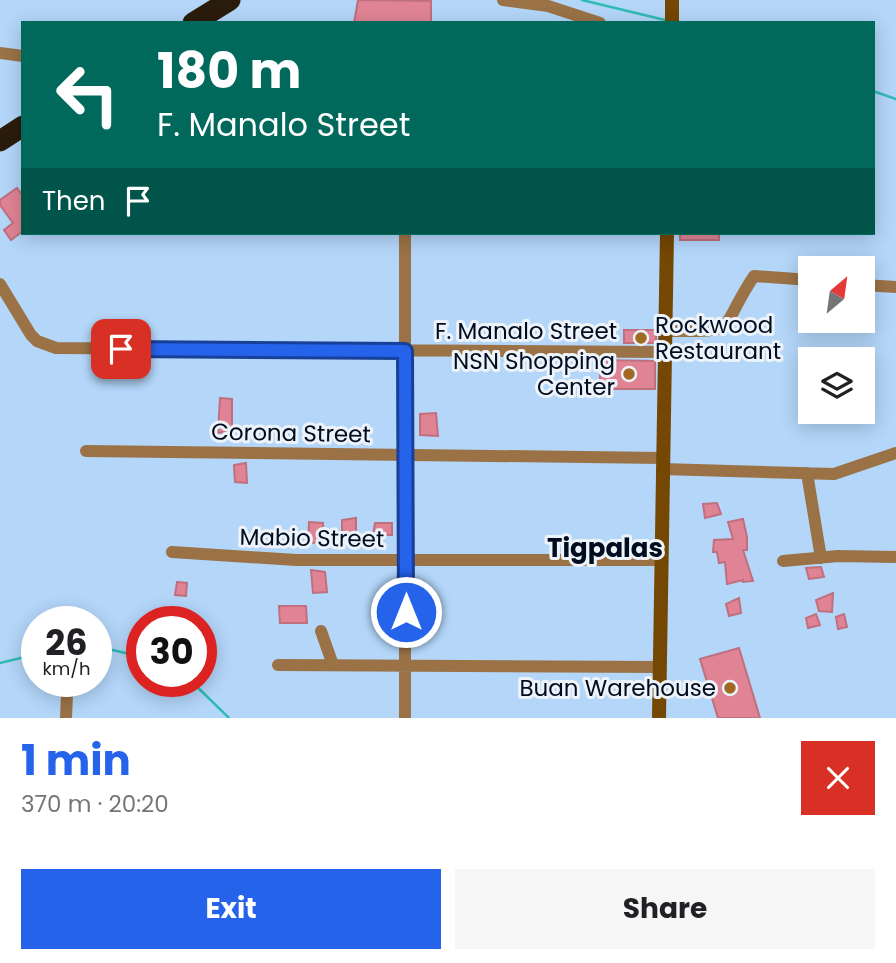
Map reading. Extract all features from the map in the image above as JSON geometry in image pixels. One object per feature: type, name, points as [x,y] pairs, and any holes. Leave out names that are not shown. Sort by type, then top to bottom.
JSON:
[{"type":"highway","points":[[196,21],[230,0]]},
{"type":"highway","points":[[0,141],[21,128]]},
{"type":"main road","points":[[671,0],[672,21]]},
{"type":"main road","points":[[659,718],[667,235]]},
{"type":"street","points":[[503,0],[548,6],[594,21]]},
{"type":"street","points":[[0,53],[21,57]]},
{"type":"street","points":[[405,235],[405,718]]},
{"type":"street","points":[[665,331],[719,331],[730,321],[754,276],[798,279]]},
{"type":"street","name":"F. Manalo Street","points":[[0,284],[37,341],[56,348],[664,352]]},
{"type":"street","points":[[875,286],[896,287]]},
{"type":"street","name":"Corona Street","points":[[86,451],[662,463],[807,473],[841,472],[896,453]]},
{"type":"street","points":[[807,473],[821,558]]},
{"type":"street","name":"Mabio Street","points":[[172,552],[296,561],[660,560]]},
{"type":"street","points":[[783,561],[896,558]]},
{"type":"street","points":[[321,631],[333,665]]},
{"type":"street","points":[[278,665],[660,667]]},
{"type":"street","points":[[66,718],[67,697]]},
{"type":"building","points":[[358,0],[431,1],[431,21],[354,21]]},
{"type":"building","points":[[17,188],[21,193],[21,232],[11,240],[4,230],[13,223],[0,205],[0,200]]},
{"type":"building","points":[[680,235],[719,235],[719,240],[680,240]]},
{"type":"building","name":"Rockwood Restaurant","points":[[624,330],[656,330],[656,343],[624,343]]},
{"type":"building","name":"NSN Shopping Center","points":[[600,360],[655,361],[655,389],[600,389]]},
{"type":"building","points":[[220,398],[232,399],[232,431],[218,433]]},
{"type":"building","points":[[436,413],[438,436],[420,435],[420,414]]},
{"type":"building","points":[[246,463],[247,483],[235,482],[234,465]]},
{"type":"building","points":[[717,503],[721,514],[705,518],[703,504]]},
{"type":"building","points":[[356,518],[356,539],[342,540],[342,520]]},
{"type":"building","points":[[743,519],[747,550],[743,550],[753,581],[743,580],[727,584],[725,562],[719,563],[717,552],[713,552],[714,540],[733,539],[728,522]]},
{"type":"building","points":[[309,522],[323,523],[324,542],[308,543]]},
{"type":"building","points":[[375,523],[392,523],[392,535],[373,535]]},
{"type":"building","points":[[821,567],[824,577],[809,579],[806,568]]},
{"type":"building","points":[[311,570],[325,572],[327,592],[313,593]]},
{"type":"building","points":[[177,582],[187,583],[186,596],[175,595]]},
{"type":"building","points":[[833,593],[832,612],[819,611],[816,600]]},
{"type":"building","points":[[739,598],[741,613],[729,616],[726,604]]},
{"type":"building","points":[[279,606],[306,606],[307,623],[280,623]]},
{"type":"building","points":[[816,614],[820,625],[808,628],[806,618]]},
{"type":"building","points":[[844,614],[847,627],[838,629],[836,617]]},
{"type":"building","name":"Buan Warehouse","points":[[739,648],[760,718],[718,718],[700,659]]},
{"type":"waterway","points":[[582,0],[669,21]]},
{"type":"waterway","points":[[875,92],[896,99]]},
{"type":"waterway","points":[[112,650],[126,653]]},
{"type":"waterway","points":[[0,663],[21,658]]},
{"type":"waterway","points":[[207,697],[229,718]]},
{"type":"place","name":"Rockwood Restaurant","points":[[641,338]]},
{"type":"place","name":"NSN Shopping Center","points":[[629,374]]},
{"type":"place","name":"Buan Warehouse","points":[[730,688]]},
{"type":"district","name":"Tigpalas","points":[[605,548]]},
{"type":"route","points":[[121,349],[405,351],[406,612]]}]
